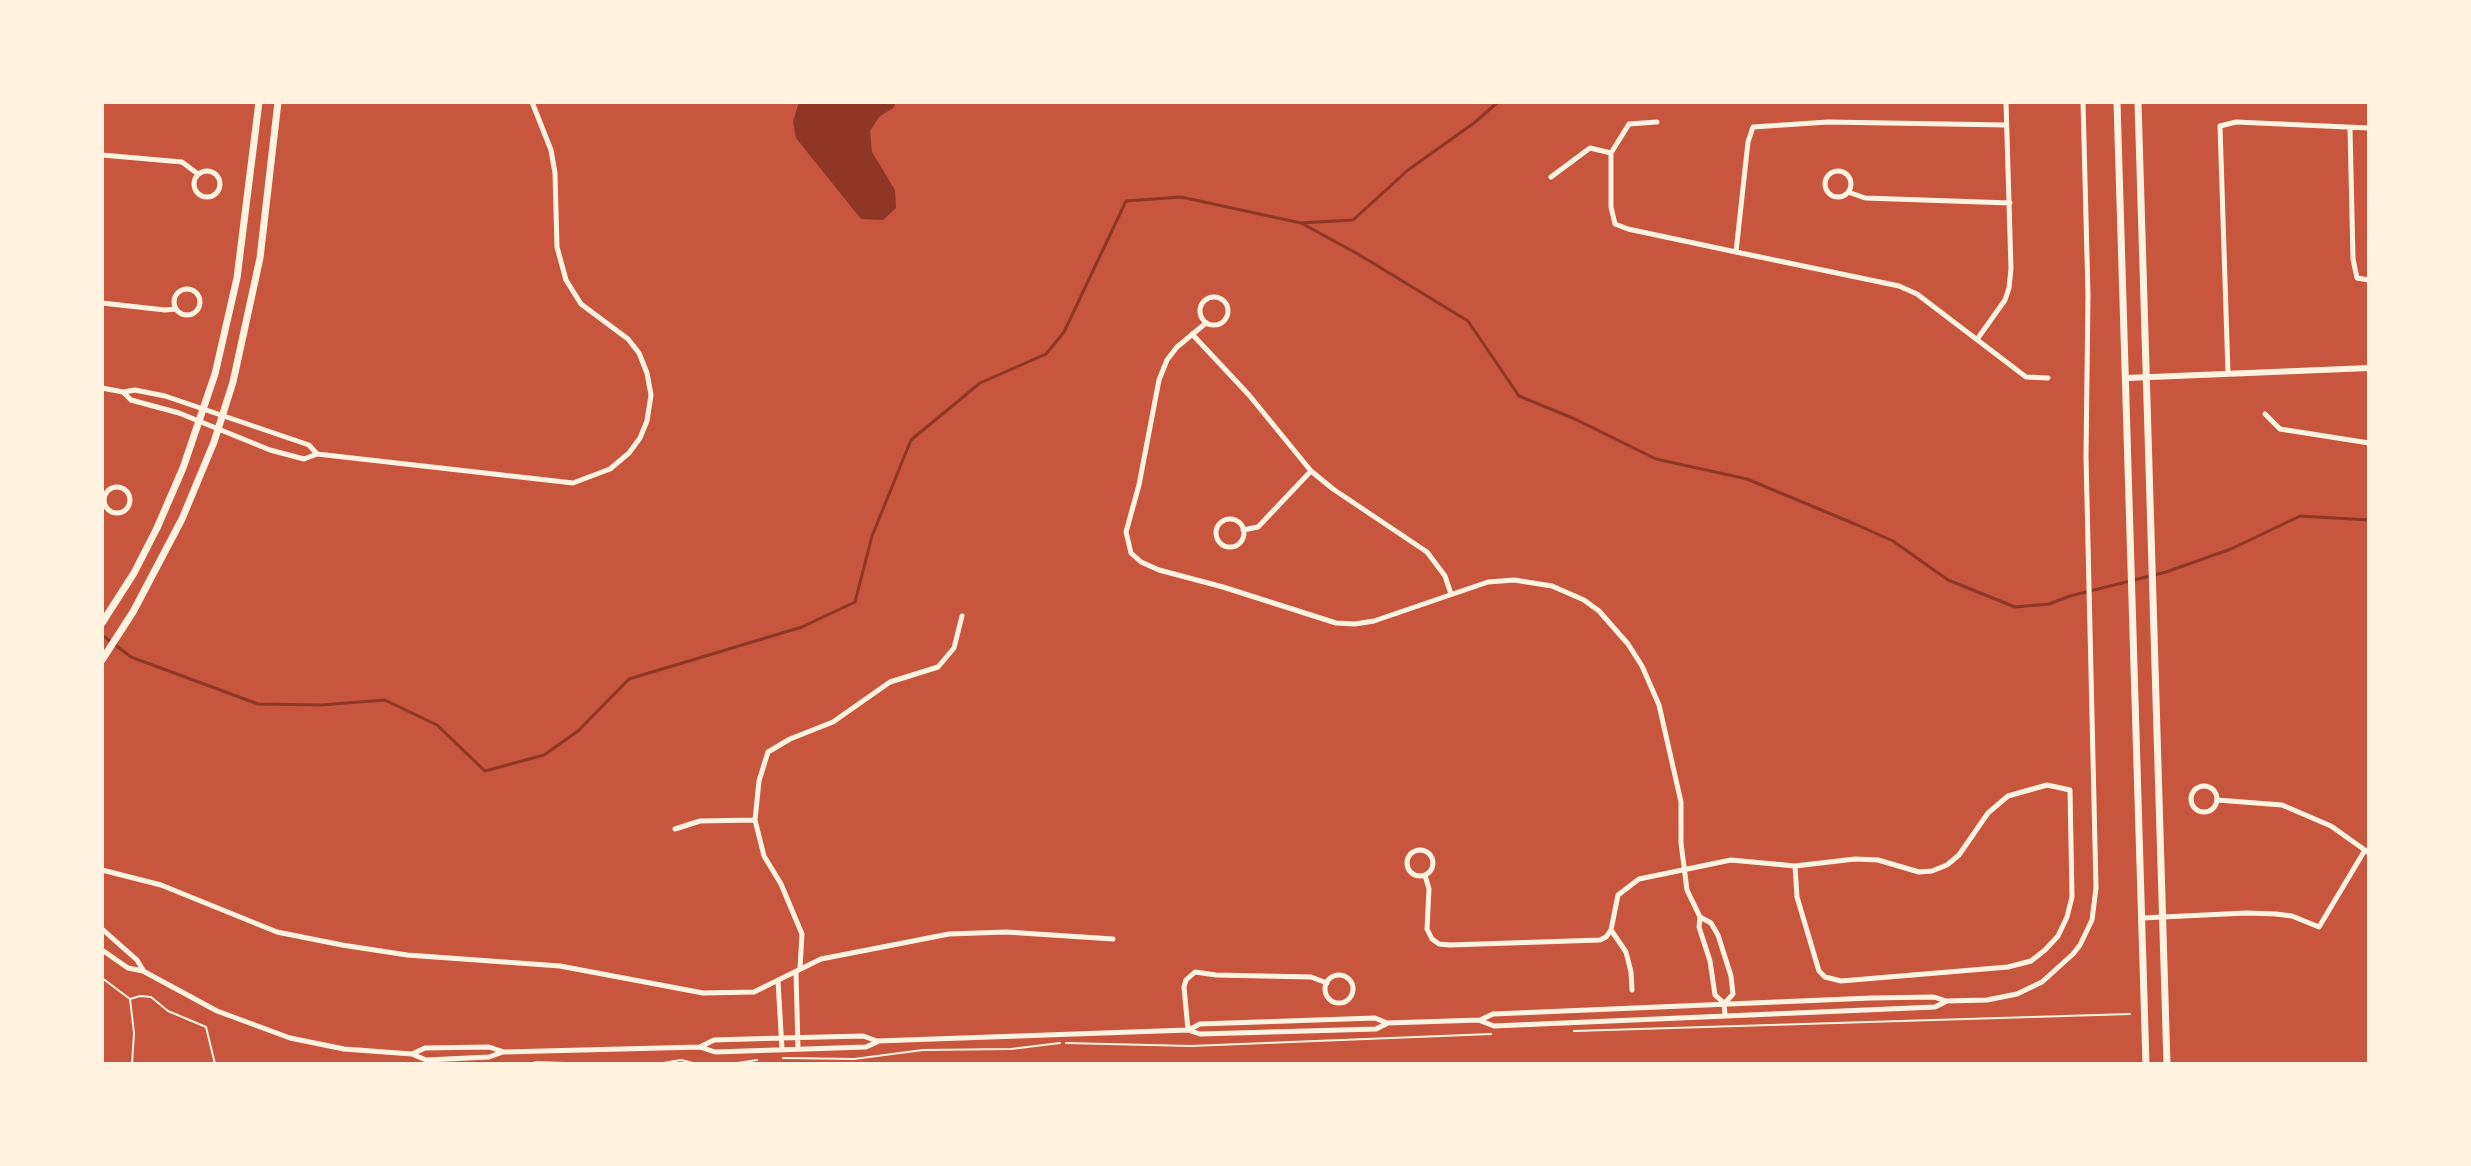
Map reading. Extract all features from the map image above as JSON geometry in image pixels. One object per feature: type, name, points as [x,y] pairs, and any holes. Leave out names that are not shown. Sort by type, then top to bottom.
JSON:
[{"type":"main road","points":[[102,623],[157,528],[204,409],[232,306],[259,102]]},
{"type":"main road","points":[[102,660],[133,612],[182,519],[218,429],[240,356],[257,274],[278,102]]},
{"type":"main road","points":[[2117,102],[2146,1064]]},
{"type":"main road","points":[[2138,102],[2167,1064]]},
{"type":"street","points":[[123,392],[131,400],[200,421],[270,450],[304,459],[317,454],[573,483],[610,469],[629,453],[640,438],[650,408],[647,373],[639,353],[621,334],[581,304],[566,280],[557,247],[555,173],[551,150],[532,102]]},
{"type":"street","points":[[1978,338],[1994,318],[2009,288],[2006,102]]},
{"type":"street","points":[[1188,1030],[1200,1024],[1276,1021],[1375,1018],[1387,1023],[1480,1020],[1493,1014],[1724,1004],[1934,997],[1946,1001],[2002,998],[2017,994],[2052,975],[2080,945],[2092,920],[2096,888],[2086,457],[2088,295],[2083,102]]},
{"type":"street","points":[[1657,122],[1629,124],[1611,153],[1611,207],[1615,224],[1899,286],[1917,294],[2026,377],[2048,378]]},
{"type":"street","points":[[1736,252],[1748,142],[1753,127],[1828,122],[2005,125]]},
{"type":"street","points":[[2228,373],[2220,126],[2236,122],[2369,128]]},
{"type":"street","points":[[2350,129],[2353,259],[2357,278],[2369,280]]},
{"type":"street","points":[[1551,177],[1590,148],[1611,153]]},
{"type":"street","points":[[102,155],[182,162],[198,174]]},
{"type":"street","points":[[210,171],[217,175],[220,183],[218,191],[210,196],[198,193],[194,186],[198,174],[210,171]]},
{"type":"street","points":[[1848,192],[1851,184],[1849,176],[1842,171],[1830,173],[1825,181],[1829,193],[1836,197],[1848,192],[1865,198],[2010,203]]},
{"type":"street","points":[[189,289],[199,297],[200,305],[195,313],[182,315],[176,309],[174,301],[181,290],[189,289]]},
{"type":"street","points":[[1206,323],[1200,311],[1203,302],[1211,298],[1220,299],[1227,309],[1225,319],[1219,324],[1206,323],[1192,334],[1167,360],[1159,380],[1139,485],[1126,532],[1131,553],[1141,562],[1159,570],[1336,623],[1374,621],[1488,582],[1514,580],[1552,586],[1584,600],[1599,611],[1628,644],[1649,678],[1659,705],[1681,802],[1683,869],[1687,890],[1700,917],[1699,927],[1710,961],[1715,995],[1724,1004],[1725,1015]]},
{"type":"street","points":[[102,303],[176,309]]},
{"type":"street","points":[[1192,334],[1249,395],[1311,471],[1427,552],[1445,576],[1451,594]]},
{"type":"street","points":[[2127,378],[2369,368]]},
{"type":"street","points":[[102,388],[165,396],[309,445],[317,454]]},
{"type":"street","points":[[2265,414],[2280,429],[2369,443]]},
{"type":"street","points":[[1243,530],[1258,527],[1311,471]]},
{"type":"street","points":[[120,487],[128,493],[130,501],[124,512],[116,514],[105,507],[103,498],[112,488],[120,487]]},
{"type":"street","points":[[1228,519],[1237,521],[1243,530],[1242,540],[1235,546],[1222,544],[1217,537],[1220,524],[1228,519]]},
{"type":"street","points":[[798,1049],[798,970],[802,934],[781,884],[764,856],[755,820],[759,781],[768,752],[790,739],[833,722],[890,682],[938,667],[954,648],[962,616]]},
{"type":"street","points":[[1425,875],[1429,889],[1427,929],[1439,944],[1600,940],[1611,930],[1618,895],[1639,879],[1731,860],[1795,866],[1866,859],[1919,872],[1932,871],[1947,865],[1959,855],[1988,813],[2008,796],[2047,785],[2070,790],[2072,897],[2067,917],[2058,936],[2045,950],[2019,965],[1841,981],[1825,977],[1819,971],[1797,897],[1795,866]]},
{"type":"street","points":[[2205,785],[2213,788],[2217,800],[2214,808],[2206,812],[2197,810],[2191,799],[2197,788],[2205,785]]},
{"type":"street","points":[[2141,919],[2276,914],[2292,916],[2319,927],[2367,852],[2331,826],[2282,805],[2217,800]]},
{"type":"street","points":[[675,829],[700,821],[755,820]]},
{"type":"street","points":[[1418,850],[1428,853],[1433,859],[1431,870],[1425,875],[1413,874],[1408,868],[1408,857],[1418,850]]},
{"type":"street","points":[[102,870],[161,885],[277,932],[407,955],[560,966],[703,993],[754,992],[798,970],[836,956],[977,931],[1113,939]]},
{"type":"street","points":[[1700,917],[1711,923],[1726,955],[1733,994],[1724,1004]]},
{"type":"street","points":[[102,929],[137,960],[143,971]]},
{"type":"street","points":[[1611,930],[1626,952],[1632,990]]},
{"type":"street","points":[[102,950],[128,968],[143,971],[217,1011],[290,1038],[344,1049],[412,1054],[426,1060],[489,1057],[504,1052],[700,1047],[715,1052],[866,1047],[877,1041]]},
{"type":"street","points":[[1188,1030],[1184,987],[1186,980],[1195,972],[1311,977],[1327,983]]},
{"type":"street","points":[[1337,975],[1346,977],[1353,986],[1351,996],[1340,1003],[1332,1000],[1326,993],[1327,983],[1337,975]]},
{"type":"street","points":[[778,981],[782,1049]]},
{"type":"street","points":[[1480,1020],[1494,1026],[1935,1007],[1946,1001]]},
{"type":"street","points":[[1276,1021],[1276,1032]]},
{"type":"street","points":[[700,1047],[714,1040],[798,1037],[863,1036],[877,1041],[1188,1030],[1200,1034],[1376,1029],[1387,1023]]},
{"type":"street","points":[[412,1054],[425,1048],[489,1047],[504,1052]]},
{"type":"path","points":[[102,978],[130,999],[134,1033],[132,1064]]},
{"type":"path","points":[[130,999],[151,997],[168,1011],[206,1027],[215,1064]]},
{"type":"path","points":[[1566,1032],[2130,1014]]},
{"type":"path","points":[[778,1058],[854,1059],[923,1050],[1011,1049],[1064,1043],[1191,1046],[1490,1034]]},
{"type":"path","points":[[731,1064],[762,1058]]},
{"type":"path","points":[[657,1064],[681,1060],[697,1064]]},
{"type":"path","points":[[529,1064],[595,1064]]},
{"type":"shaded area","points":[[799,102],[896,102],[893,108],[879,117],[870,131],[872,152],[895,190],[896,208],[883,220],[861,219],[796,138],[793,122]]},
{"type":"waterway","points":[[102,635],[131,657],[258,704],[321,705],[385,700],[437,725],[485,771],[544,755],[578,731],[629,679],[802,627],[855,602],[872,536],[911,440],[980,383],[1046,354],[1064,332],[1126,201],[1181,197],[1301,223],[1353,220],[1408,170],[1498,102]]},
{"type":"waterway","points":[[1301,223],[1468,321],[1519,396],[1575,419],[1656,459],[1747,479],[1855,524],[1893,541],[1948,580],[2015,607],[2049,604],[2166,572],[2231,549],[2300,516],[2369,520]]}]
